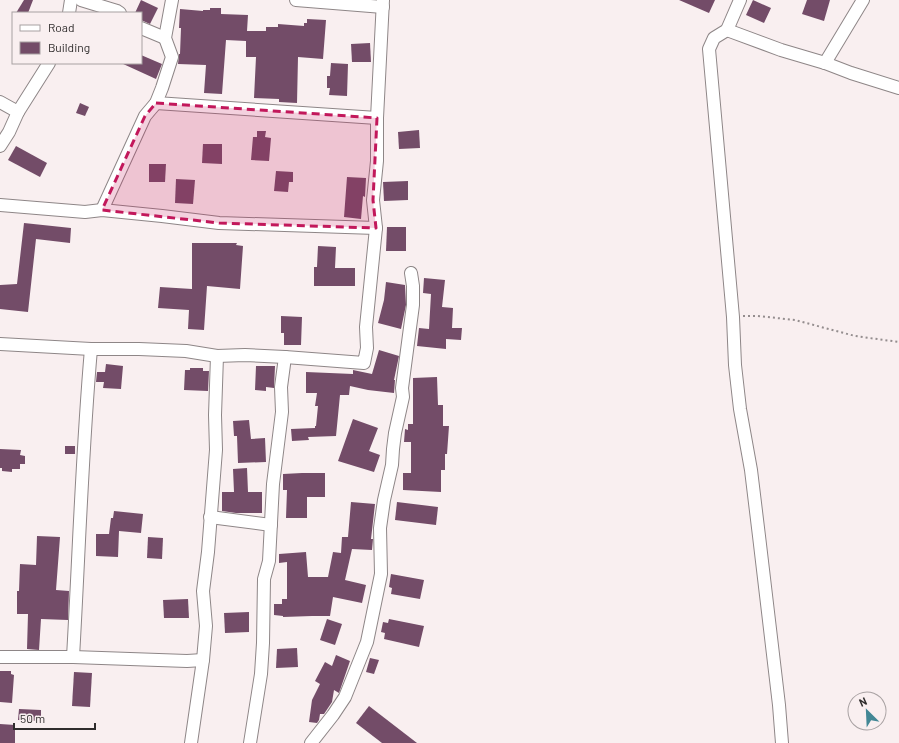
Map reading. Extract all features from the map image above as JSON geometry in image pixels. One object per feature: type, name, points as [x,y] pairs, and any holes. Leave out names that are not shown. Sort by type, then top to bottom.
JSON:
[{"type":"street","points":[[68,12],[71,0]]},
{"type":"street","points":[[81,0],[118,12]]},
{"type":"street","points":[[102,210],[146,116],[156,103],[162,88],[172,57],[165,38],[172,0]]},
{"type":"street","points":[[0,344],[91,349],[170,350],[218,356],[245,355],[364,363],[367,348],[366,327],[376,228],[374,200],[377,161],[377,118],[383,4],[296,0]]},
{"type":"street","points":[[740,0],[727,30],[714,38],[709,50],[734,317],[735,365],[740,409],[751,470],[779,704],[782,743]]},
{"type":"street","points":[[825,63],[863,0]]},
{"type":"street","points":[[142,28],[165,38]]},
{"type":"street","points":[[727,30],[781,50],[899,88]]},
{"type":"street","points":[[0,146],[9,132],[18,112],[48,64]]},
{"type":"street","points":[[0,102],[18,112]]},
{"type":"street","points":[[156,103],[377,118]]},
{"type":"street","points":[[0,205],[85,212],[102,210],[219,223],[376,228]]},
{"type":"street","points":[[311,743],[345,697],[367,642],[381,574],[380,528],[384,500],[392,465],[395,433],[403,397],[402,388],[406,369],[413,305],[411,273]]},
{"type":"street","points":[[73,656],[85,412],[91,349]]},
{"type":"street","points":[[191,743],[203,660],[206,626],[203,590],[208,552],[216,450],[215,416],[218,356]]},
{"type":"street","points":[[250,743],[262,660],[264,578],[269,561],[273,484],[282,412],[281,387],[285,357]]},
{"type":"street","points":[[210,517],[271,525]]},
{"type":"street","points":[[0,657],[73,656],[187,661],[203,660]]},
{"type":"path","points":[[734,317],[758,316],[795,320],[856,336],[899,342]]},
{"type":"highlighted area","points":[[156,103],[377,118],[373,200],[376,228],[219,223],[102,210],[145,116]]},
{"type":"building","points":[[24,0],[33,0],[28,12],[17,12]]},
{"type":"building","points":[[141,0],[158,8],[150,24],[142,20],[142,12],[135,12]]},
{"type":"building","points":[[679,0],[715,0],[709,13]]},
{"type":"building","points":[[753,0],[771,8],[764,23],[746,15]]},
{"type":"building","points":[[807,0],[830,0],[824,21],[802,14]]},
{"type":"building","points":[[210,8],[221,8],[221,14],[248,15],[247,31],[266,31],[266,27],[278,27],[278,24],[304,26],[304,23],[307,23],[307,19],[326,20],[323,59],[298,57],[297,103],[279,102],[279,99],[254,98],[256,57],[246,57],[246,41],[226,40],[222,94],[204,93],[206,65],[178,64],[181,28],[179,28],[180,9],[203,11],[210,10]]},
{"type":"building","points":[[370,43],[371,62],[352,62],[351,44]]},
{"type":"building","points":[[142,55],[162,64],[156,79],[123,64],[142,64]]},
{"type":"building","points":[[331,63],[348,64],[347,96],[329,95],[330,88],[327,88],[327,76],[330,76]]},
{"type":"building","points":[[80,103],[89,107],[85,116],[76,113]]},
{"type":"building","points":[[419,130],[420,148],[399,149],[398,132]]},
{"type":"building","points":[[257,131],[266,131],[265,137],[271,138],[269,161],[251,160],[253,137],[257,137]]},
{"type":"building","points":[[203,144],[222,144],[222,164],[202,163]]},
{"type":"building","points":[[16,146],[47,163],[40,177],[8,160]]},
{"type":"building","points":[[149,164],[166,164],[165,182],[149,182]]},
{"type":"building","points":[[276,171],[293,172],[293,182],[289,182],[288,192],[274,191]]},
{"type":"building","points":[[347,177],[366,178],[365,197],[363,196],[361,219],[344,217]]},
{"type":"building","points":[[176,179],[195,180],[193,204],[175,203]]},
{"type":"building","points":[[408,181],[408,200],[384,201],[383,182]]},
{"type":"building","points":[[24,223],[71,228],[70,243],[36,239],[28,312],[0,309],[0,285],[17,284]]},
{"type":"building","points":[[387,227],[406,227],[406,251],[386,251]]},
{"type":"building","points":[[192,243],[237,243],[236,245],[243,246],[240,289],[207,286],[204,330],[188,329],[189,310],[158,308],[160,287],[192,289]]},
{"type":"building","points":[[318,246],[336,247],[335,268],[355,268],[355,286],[314,286],[314,267],[317,267]]},
{"type":"building","points":[[424,278],[445,280],[442,307],[453,308],[452,328],[462,328],[461,340],[446,339],[446,349],[417,346],[419,328],[429,329],[431,294],[423,293]]},
{"type":"building","points":[[386,282],[405,285],[406,305],[401,329],[378,323],[384,300]]},
{"type":"building","points":[[281,316],[302,317],[301,345],[284,345],[284,333],[281,333]]},
{"type":"building","points":[[379,350],[399,356],[394,380],[394,393],[350,386],[349,395],[340,395],[336,436],[308,437],[309,440],[292,441],[291,429],[315,428],[316,426],[318,406],[315,406],[317,393],[306,393],[306,372],[353,374],[353,370],[372,374]]},
{"type":"building","points":[[106,364],[123,366],[121,389],[103,388],[104,382],[96,382],[97,372],[105,372]]},
{"type":"building","points":[[256,366],[275,366],[274,388],[266,387],[266,391],[255,390]]},
{"type":"building","points":[[190,368],[203,368],[203,371],[209,371],[208,391],[184,390],[185,370],[190,370]]},
{"type":"building","points":[[437,377],[438,405],[443,405],[443,426],[449,426],[447,454],[445,454],[445,470],[441,470],[441,492],[403,490],[403,473],[411,473],[411,442],[404,442],[405,429],[408,430],[408,424],[413,424],[413,378]]},
{"type":"building","points":[[353,419],[378,428],[369,451],[380,455],[374,472],[338,461]]},
{"type":"building","points":[[249,420],[251,439],[265,438],[266,462],[238,463],[237,436],[234,436],[233,421]]},
{"type":"building","points":[[65,446],[75,446],[75,454],[65,454]]},
{"type":"building","points":[[0,449],[21,450],[20,455],[25,456],[25,464],[20,464],[20,469],[12,469],[12,472],[2,471],[2,468],[0,468]]},
{"type":"building","points":[[247,468],[248,492],[262,492],[262,513],[236,513],[222,511],[222,492],[234,492],[233,469]]},
{"type":"building","points":[[325,473],[325,497],[307,497],[307,518],[286,518],[287,490],[283,490],[283,474]]},
{"type":"building","points":[[351,502],[375,504],[371,539],[373,539],[372,550],[352,549],[345,580],[366,585],[362,603],[333,597],[330,616],[283,617],[274,615],[274,604],[282,604],[282,599],[287,599],[287,562],[279,563],[279,554],[306,552],[308,577],[328,577],[333,552],[341,553],[342,537],[348,537]]},
{"type":"building","points":[[397,502],[438,507],[436,525],[395,520]]},
{"type":"building","points":[[114,511],[143,514],[141,533],[119,531],[118,557],[96,556],[96,534],[109,534],[111,518],[113,518]]},
{"type":"building","points":[[37,536],[60,537],[56,590],[69,591],[68,620],[41,619],[39,650],[27,649],[28,614],[17,614],[17,591],[19,591],[20,564],[36,565]]},
{"type":"building","points":[[148,537],[163,538],[162,559],[147,558]]},
{"type":"building","points":[[391,574],[424,580],[420,599],[391,594],[392,588],[389,587]]},
{"type":"building","points":[[188,599],[189,618],[164,618],[163,600]]},
{"type":"building","points":[[249,612],[249,632],[225,633],[224,613]]},
{"type":"building","points":[[327,619],[342,624],[335,645],[320,640]]},
{"type":"building","points":[[389,619],[424,626],[419,647],[384,639],[385,633],[381,632],[383,622],[388,623]]},
{"type":"building","points":[[297,648],[298,667],[276,668],[277,649]]},
{"type":"building","points":[[336,655],[350,661],[339,693],[334,690],[332,702],[324,714],[320,714],[317,723],[309,722],[312,700],[320,684],[315,681],[325,662],[332,666]]},
{"type":"building","points":[[370,658],[379,660],[374,674],[366,672]]},
{"type":"building","points":[[0,671],[11,671],[11,674],[14,675],[12,703],[0,702]]},
{"type":"building","points":[[74,672],[92,673],[90,707],[72,706]]},
{"type":"building","points":[[369,706],[417,743],[382,743],[356,723]]},
{"type":"building","points":[[19,709],[41,710],[41,721],[18,720]]},
{"type":"building","points":[[0,724],[15,725],[15,743],[0,743]]}]
